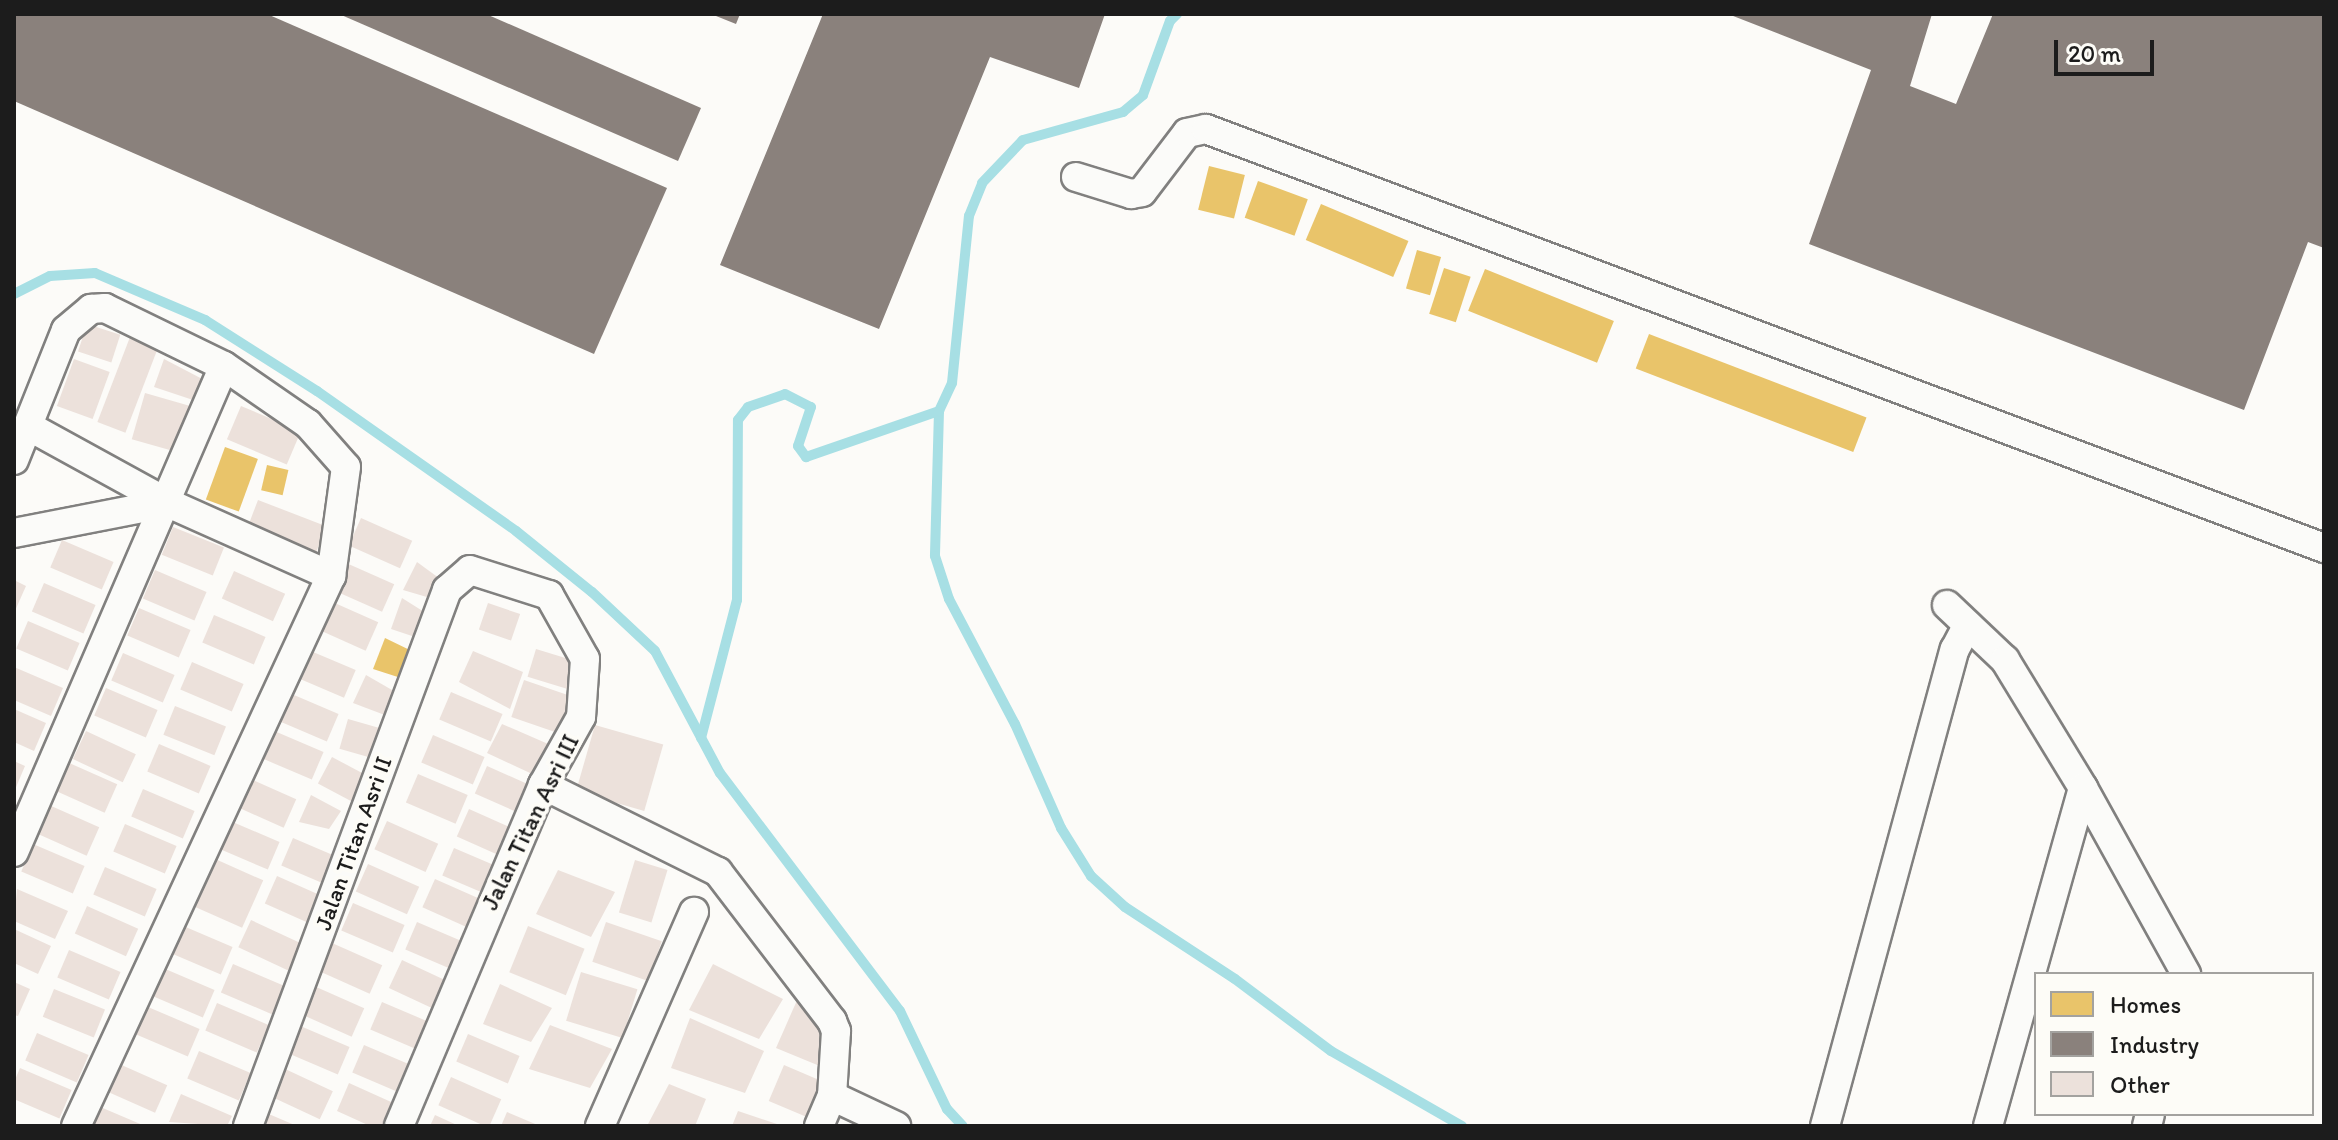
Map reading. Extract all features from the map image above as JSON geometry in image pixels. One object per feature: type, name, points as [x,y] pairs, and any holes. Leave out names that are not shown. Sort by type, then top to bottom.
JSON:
[{"type":"street","points":[[1076,177],[1131,194],[1142,192],[1187,133],[1206,129],[2324,548]]},
{"type":"street","points":[[14,460],[66,330],[91,309],[126,314],[224,366],[308,424],[346,467],[331,576],[76,1126]]},
{"type":"street","points":[[14,852],[168,503],[224,366]]},
{"type":"street","points":[[28,426],[168,503],[331,576]]},
{"type":"street","points":[[14,533],[168,503]]},
{"type":"street","name":"Jalan Titan Asri III","points":[[399,1126],[543,785],[581,717],[585,659],[549,595],[470,570]]},
{"type":"street","name":"Jalan Titan Asri II","points":[[248,1126],[447,590],[470,570]]},
{"type":"street","points":[[1947,605],[2005,660],[2083,788],[2185,972]]},
{"type":"street","points":[[1825,1126],[1955,649],[1968,625]]},
{"type":"street","points":[[543,785],[718,872],[832,1021],[836,1031],[832,1096],[819,1126]]},
{"type":"street","points":[[1988,1126],[2083,788]]},
{"type":"street","points":[[600,1126],[694,912]]},
{"type":"street","points":[[832,1096],[896,1126]]},
{"type":"building: Homes","points":[[1209,166],[1245,175],[1234,219],[1198,210]]},
{"type":"building: Homes","points":[[1258,181],[1308,199],[1294,236],[1245,218]]},
{"type":"building: Homes","points":[[1321,204],[1408,241],[1393,277],[1306,240]]},
{"type":"building: Homes","points":[[1417,250],[1441,257],[1430,295],[1406,288]]},
{"type":"building: Homes","points":[[1444,268],[1471,277],[1456,322],[1429,314]]},
{"type":"building: Homes","points":[[1485,269],[1614,321],[1597,363],[1468,311]]},
{"type":"building: Homes","points":[[1649,334],[1867,417],[1853,452],[1636,369]]},
{"type":"building: Homes","points":[[225,447],[258,459],[239,512],[206,500]]},
{"type":"building: Homes","points":[[267,465],[288,470],[283,495],[261,490]]},
{"type":"building: Homes","points":[[385,638],[418,654],[404,679],[373,669]]},
{"type":"building: Industry","points":[[14,14],[267,14],[667,188],[594,354],[14,101]]},
{"type":"building: Industry","points":[[339,14],[486,14],[701,108],[678,161]]},
{"type":"building: Industry","points":[[711,14],[740,14],[736,24]]},
{"type":"building: Industry","points":[[823,14],[1105,14],[1079,88],[990,57],[879,329],[720,265]]},
{"type":"building: Industry","points":[[1728,14],[1932,14],[1910,86],[1956,104],[1993,14],[2324,14],[2324,248],[2308,242],[2244,410],[1809,244],[1871,70]]},
{"type":"building: Other","points":[[87,324],[120,335],[111,362],[78,352]]},
{"type":"building: Other","points":[[130,337],[158,348],[125,433],[97,422]]},
{"type":"building: Other","points":[[74,359],[110,372],[93,419],[57,406]]},
{"type":"building: Other","points":[[164,359],[210,383],[205,404],[154,387]]},
{"type":"building: Other","points":[[145,393],[199,408],[186,455],[132,439]]},
{"type":"building: Other","points":[[241,406],[301,431],[287,465],[227,439]]},
{"type":"building: Other","points":[[258,500],[326,526],[316,552],[248,526]]},
{"type":"building: Other","points":[[361,518],[412,541],[400,568],[349,545]]},
{"type":"building: Other","points":[[173,527],[224,548],[213,575],[162,555]]},
{"type":"building: Other","points":[[62,540],[114,562],[102,589],[50,568]]},
{"type":"building: Other","points":[[344,562],[394,584],[382,612],[332,589]]},
{"type":"building: Other","points":[[417,562],[443,581],[437,600],[403,590]]},
{"type":"building: Other","points":[[155,570],[207,592],[194,620],[143,599]]},
{"type":"building: Other","points":[[234,571],[285,594],[273,621],[222,598]]},
{"type":"building: Other","points":[[14,580],[26,586],[14,613]]},
{"type":"building: Other","points":[[44,583],[96,605],[83,633],[32,612]]},
{"type":"building: Other","points":[[402,598],[429,615],[421,639],[391,629]]},
{"type":"building: Other","points":[[328,600],[378,622],[366,651],[315,628]]},
{"type":"building: Other","points":[[488,603],[520,614],[511,641],[479,629]]},
{"type":"building: Other","points":[[139,608],[191,630],[179,657],[127,636]]},
{"type":"building: Other","points":[[214,615],[266,637],[254,664],[202,643]]},
{"type":"building: Other","points":[[28,621],[80,643],[68,670],[16,649]]},
{"type":"building: Other","points":[[306,649],[356,670],[344,698],[294,677]]},
{"type":"building: Other","points":[[536,649],[581,663],[572,690],[528,677]]},
{"type":"building: Other","points":[[473,651],[523,672],[510,709],[459,682]]},
{"type":"building: Other","points":[[123,653],[175,675],[163,702],[111,681]]},
{"type":"building: Other","points":[[192,662],[244,684],[232,711],[180,690]]},
{"type":"building: Other","points":[[14,667],[63,688],[51,716],[14,700]]},
{"type":"building: Other","points":[[366,675],[399,694],[390,717],[353,703]]},
{"type":"building: Other","points":[[524,680],[578,699],[565,735],[511,717]]},
{"type":"building: Other","points":[[106,688],[158,710],[146,737],[94,716]]},
{"type":"building: Other","points":[[287,692],[339,714],[327,741],[275,720]]},
{"type":"building: Other","points":[[451,692],[503,714],[491,741],[439,720]]},
{"type":"building: Other","points":[[175,706],[226,727],[214,755],[163,735]]},
{"type":"building: Other","points":[[14,709],[46,723],[34,751],[14,742]]},
{"type":"building: Other","points":[[348,719],[386,730],[378,760],[339,749]]},
{"type":"building: Other","points":[[502,724],[562,750],[543,779],[487,753]]},
{"type":"building: Other","points":[[595,725],[663,745],[644,811],[576,791]]},
{"type":"building: Other","points":[[272,730],[324,752],[312,779],[260,758]]},
{"type":"building: Other","points":[[86,731],[136,754],[123,782],[73,759]]},
{"type":"building: Other","points":[[433,735],[485,757],[473,784],[421,763]]},
{"type":"building: Other","points":[[159,744],[211,766],[199,793],[147,772]]},
{"type":"building: Other","points":[[332,757],[367,776],[353,802],[318,783]]},
{"type":"building: Other","points":[[14,761],[25,766],[14,792]]},
{"type":"building: Other","points":[[67,762],[117,784],[105,813],[54,790]]},
{"type":"building: Other","points":[[487,766],[538,789],[526,816],[475,793]]},
{"type":"building: Other","points":[[418,774],[468,795],[456,824],[406,803]]},
{"type":"building: Other","points":[[246,777],[296,799],[284,828],[233,805]]},
{"type":"building: Other","points":[[143,789],[195,811],[183,838],[131,817]]},
{"type":"building: Other","points":[[311,795],[341,811],[329,829],[299,822]]},
{"type":"building: Other","points":[[49,805],[99,827],[87,856],[36,833]]},
{"type":"building: Other","points":[[469,809],[520,832],[508,859],[457,836]]},
{"type":"building: Other","points":[[228,820],[280,842],[268,869],[216,848]]},
{"type":"building: Other","points":[[387,821],[438,844],[426,872],[374,849]]},
{"type":"building: Other","points":[[125,824],[177,846],[165,873],[113,852]]},
{"type":"building: Other","points":[[293,838],[345,860],[333,887],[281,866]]},
{"type":"building: Other","points":[[33,844],[85,866],[73,893],[21,872]]},
{"type":"building: Other","points":[[454,848],[506,870],[494,897],[442,876]]},
{"type":"building: Other","points":[[213,858],[263,880],[242,928],[192,906]]},
{"type":"building: Other","points":[[635,860],[668,870],[651,923],[619,913]]},
{"type":"building: Other","points":[[368,864],[419,887],[407,914],[356,891]]},
{"type":"building: Other","points":[[105,867],[157,889],[145,916],[93,895]]},
{"type":"building: Other","points":[[558,870],[615,892],[591,937],[536,914]]},
{"type":"building: Other","points":[[277,876],[328,899],[316,926],[265,903]]},
{"type":"building: Other","points":[[435,879],[485,901],[473,930],[422,907]]},
{"type":"building: Other","points":[[17,889],[68,911],[55,939],[14,921]]},
{"type":"building: Other","points":[[353,903],[405,925],[393,952],[341,931]]},
{"type":"building: Other","points":[[87,906],[138,929],[126,956],[75,933]]},
{"type":"building: Other","points":[[251,920],[301,943],[288,970],[238,947]]},
{"type":"building: Other","points":[[417,922],[469,944],[457,971],[405,950]]},
{"type":"building: Other","points":[[606,922],[662,941],[648,981],[592,962]]},
{"type":"building: Other","points":[[181,925],[233,947],[221,974],[169,953]]},
{"type":"building: Other","points":[[528,926],[585,949],[566,995],[509,972]]},
{"type":"building: Other","points":[[14,929],[51,946],[38,974],[14,963]]},
{"type":"building: Other","points":[[332,943],[382,965],[370,994],[319,971]]},
{"type":"building: Other","points":[[69,950],[121,972],[109,999],[57,978]]},
{"type":"building: Other","points":[[402,960],[452,983],[439,1011],[389,988]]},
{"type":"building: Other","points":[[233,964],[285,986],[272,1014],[221,993]]},
{"type":"building: Other","points":[[713,964],[783,999],[759,1039],[689,1010]]},
{"type":"building: Other","points":[[163,968],[215,990],[203,1017],[151,996]]},
{"type":"building: Other","points":[[581,972],[637,989],[623,1038],[566,1021]]},
{"type":"building: Other","points":[[14,982],[30,989],[18,1016],[14,1015]]},
{"type":"building: Other","points":[[500,984],[552,1008],[531,1042],[483,1024]]},
{"type":"building: Other","points":[[314,986],[364,1008],[352,1037],[301,1014]]},
{"type":"building: Other","points":[[54,989],[105,1010],[94,1037],[43,1017]]},
{"type":"building: Other","points":[[798,998],[828,1036],[827,1069],[776,1048]]},
{"type":"building: Other","points":[[382,1002],[434,1024],[422,1051],[370,1030]]},
{"type":"building: Other","points":[[217,1003],[269,1025],[257,1052],[205,1031]]},
{"type":"building: Other","points":[[148,1007],[200,1029],[188,1056],[136,1035]]},
{"type":"building: Other","points":[[690,1018],[764,1051],[745,1093],[671,1068]]},
{"type":"building: Other","points":[[298,1025],[350,1047],[338,1074],[286,1053]]},
{"type":"building: Other","points":[[550,1025],[612,1049],[590,1088],[529,1069]]},
{"type":"building: Other","points":[[37,1033],[89,1055],[77,1082],[25,1061]]},
{"type":"building: Other","points":[[468,1034],[520,1056],[508,1083],[456,1062]]},
{"type":"building: Other","points":[[364,1045],[416,1067],[404,1094],[352,1073]]},
{"type":"building: Other","points":[[199,1051],[251,1073],[239,1100],[187,1079]]},
{"type":"building: Other","points":[[117,1063],[167,1085],[155,1113],[105,1090]]},
{"type":"building: Other","points":[[784,1065],[829,1084],[814,1120],[769,1101]]},
{"type":"building: Other","points":[[20,1068],[72,1090],[59,1118],[14,1099],[14,1082]]},
{"type":"building: Other","points":[[283,1068],[333,1091],[320,1119],[270,1096]]},
{"type":"building: Other","points":[[451,1077],[501,1099],[489,1126],[438,1105]]},
{"type":"building: Other","points":[[349,1083],[400,1106],[391,1126],[370,1126],[337,1111]]},
{"type":"building: Other","points":[[669,1084],[706,1099],[695,1126],[647,1126]]},
{"type":"building: Other","points":[[181,1094],[232,1116],[227,1126],[169,1122]]},
{"type":"building: Other","points":[[98,1106],[145,1126],[90,1126]]},
{"type":"building: Other","points":[[738,1111],[780,1125],[780,1126],[732,1126]]},
{"type":"building: Other","points":[[264,1112],[297,1126],[258,1126]]},
{"type":"building: Other","points":[[507,1112],[540,1126],[501,1126]]},
{"type":"building: Other","points":[[435,1115],[459,1126],[430,1126]]},
{"type":"waterway","points":[[701,738],[737,600],[738,420],[748,407],[785,394],[811,407],[798,446],[806,457],[939,411],[952,383],[969,216],[982,183],[1023,140],[1123,112],[1143,95],[1170,21],[1177,14]]},
{"type":"waterway","points":[[14,294],[50,276],[95,273],[205,320],[317,391],[516,531],[592,592],[655,651],[720,773],[900,1011],[947,1109],[963,1126]]},
{"type":"waterway","points":[[939,411],[935,556],[949,599],[1015,724],[1061,828],[1091,876],[1125,907],[1235,979],[1331,1051],[1462,1126]]}]
